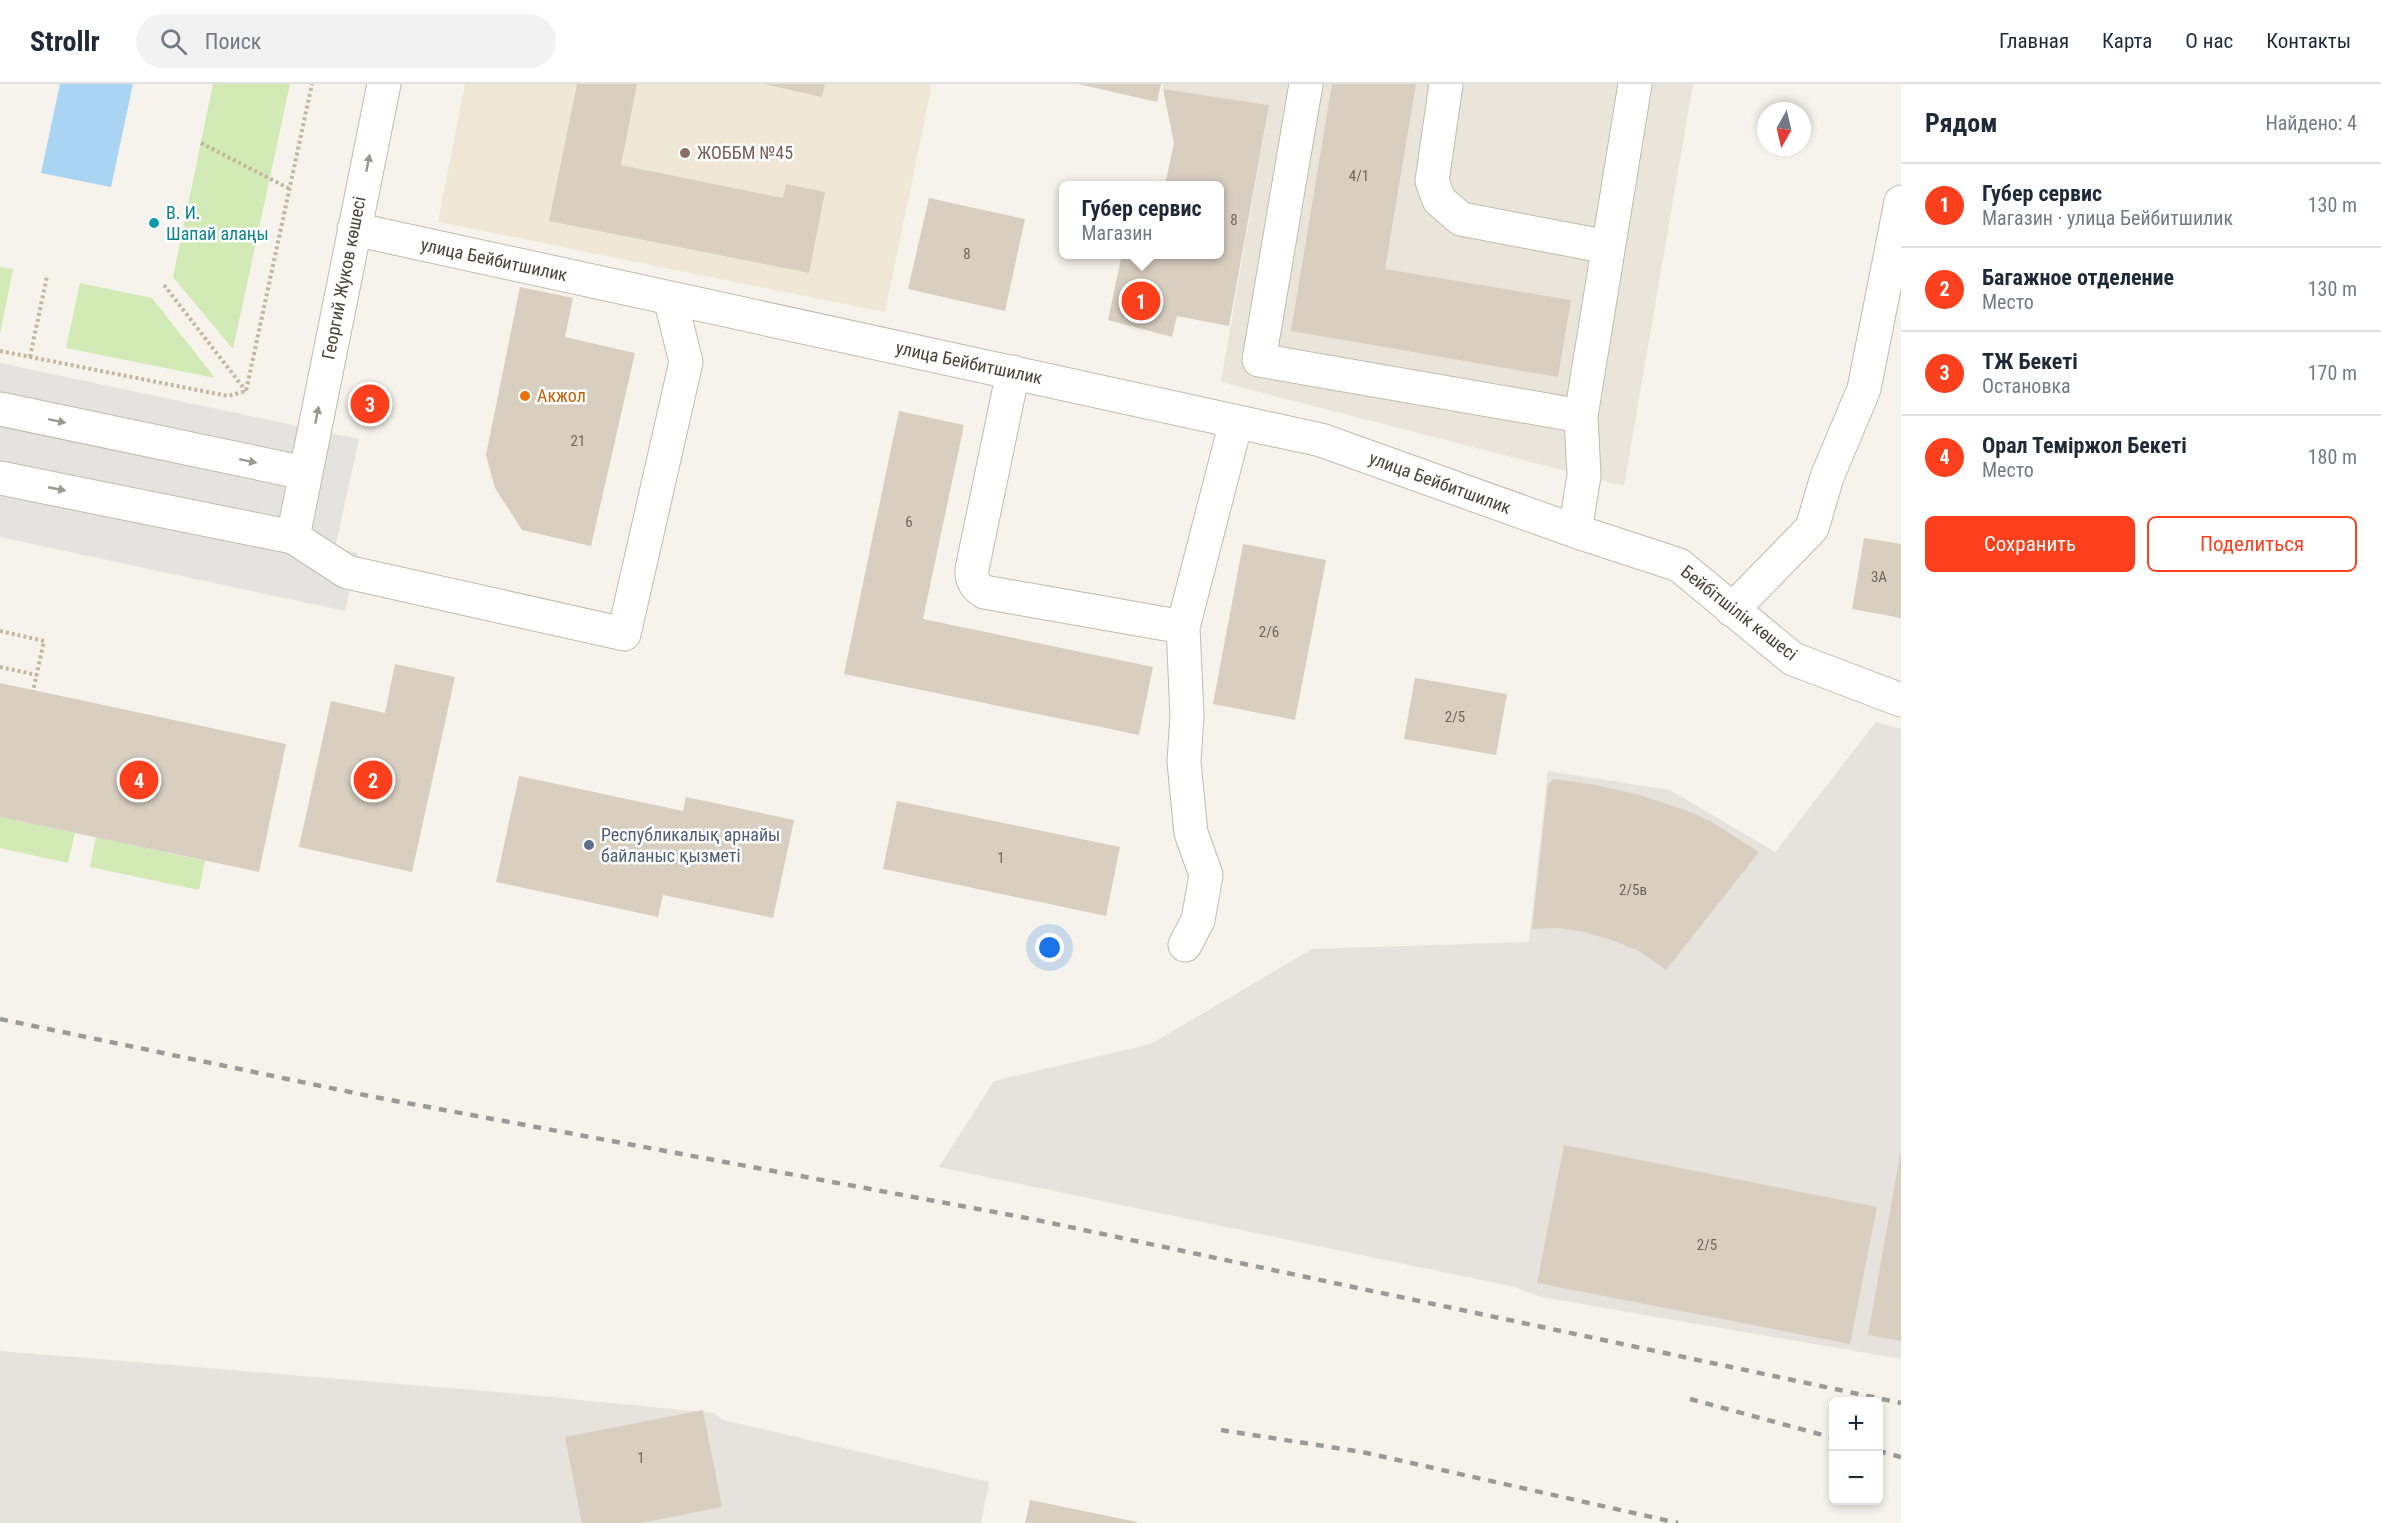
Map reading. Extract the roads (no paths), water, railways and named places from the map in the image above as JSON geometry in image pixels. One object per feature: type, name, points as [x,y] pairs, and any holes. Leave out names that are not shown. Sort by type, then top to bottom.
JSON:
[{"type":"street","name":"Георгий Жуков көшесі","points":[[293,537],[384,84]]},
{"type":"street","points":[[1306,84],[1259,360],[1581,416]]},
{"type":"street","points":[[1446,84],[1432,181],[1439,200],[1461,219],[1608,247]]},
{"type":"street","points":[[1575,531],[1584,476],[1581,416],[1635,84]]},
{"type":"street","points":[[1732,610],[1812,528],[1827,477],[1864,389],[1901,202]]},
{"type":"street","name":"улица Бейбитшилик","points":[[354,229],[1321,440],[1575,531]]},
{"type":"street","points":[[0,478],[293,537],[347,572],[624,634],[686,362],[670,298]]},
{"type":"street","points":[[1013,372],[972,569],[974,584],[984,592],[1183,627]]},
{"type":"street","points":[[0,409],[305,473]]},
{"type":"street","points":[[1185,945],[1198,920],[1206,875],[1191,833],[1184,762],[1187,715],[1183,627],[1236,422]]},
{"type":"street","name":"Бейбітшілік көшесі","points":[[1575,531],[1679,565],[1793,659],[1901,700]]},
{"type":"water","points":[[60,84],[133,84],[111,187],[41,173]]},
{"type":"railway","points":[[0,1019],[369,1096],[1032,1219],[1901,1403]]},
{"type":"railway","points":[[1690,1399],[1829,1437]]},
{"type":"railway","points":[[1221,1430],[1362,1452],[1678,1523]]},
{"type":"railway","points":[[1883,1452],[1901,1457]]},
{"type":"place","name":"ЖОББМ №45","points":[[685,153]]},
{"type":"place","name":"В. И. Шапай алаңы","points":[[154,223]]},
{"type":"place","name":"Губер сервис","points":[[1141,301]]},
{"type":"place","name":"Акжол","points":[[525,396]]},
{"type":"place","name":"ТЖ Бекеті","points":[[370,404]]},
{"type":"place","name":"Орал Теміржол Бекеті","points":[[139,780]]},
{"type":"place","name":"Багажное отделение","points":[[373,780]]},
{"type":"place","name":"Республикалық арнайы байланыс қызметі","points":[[589,845]]}]
